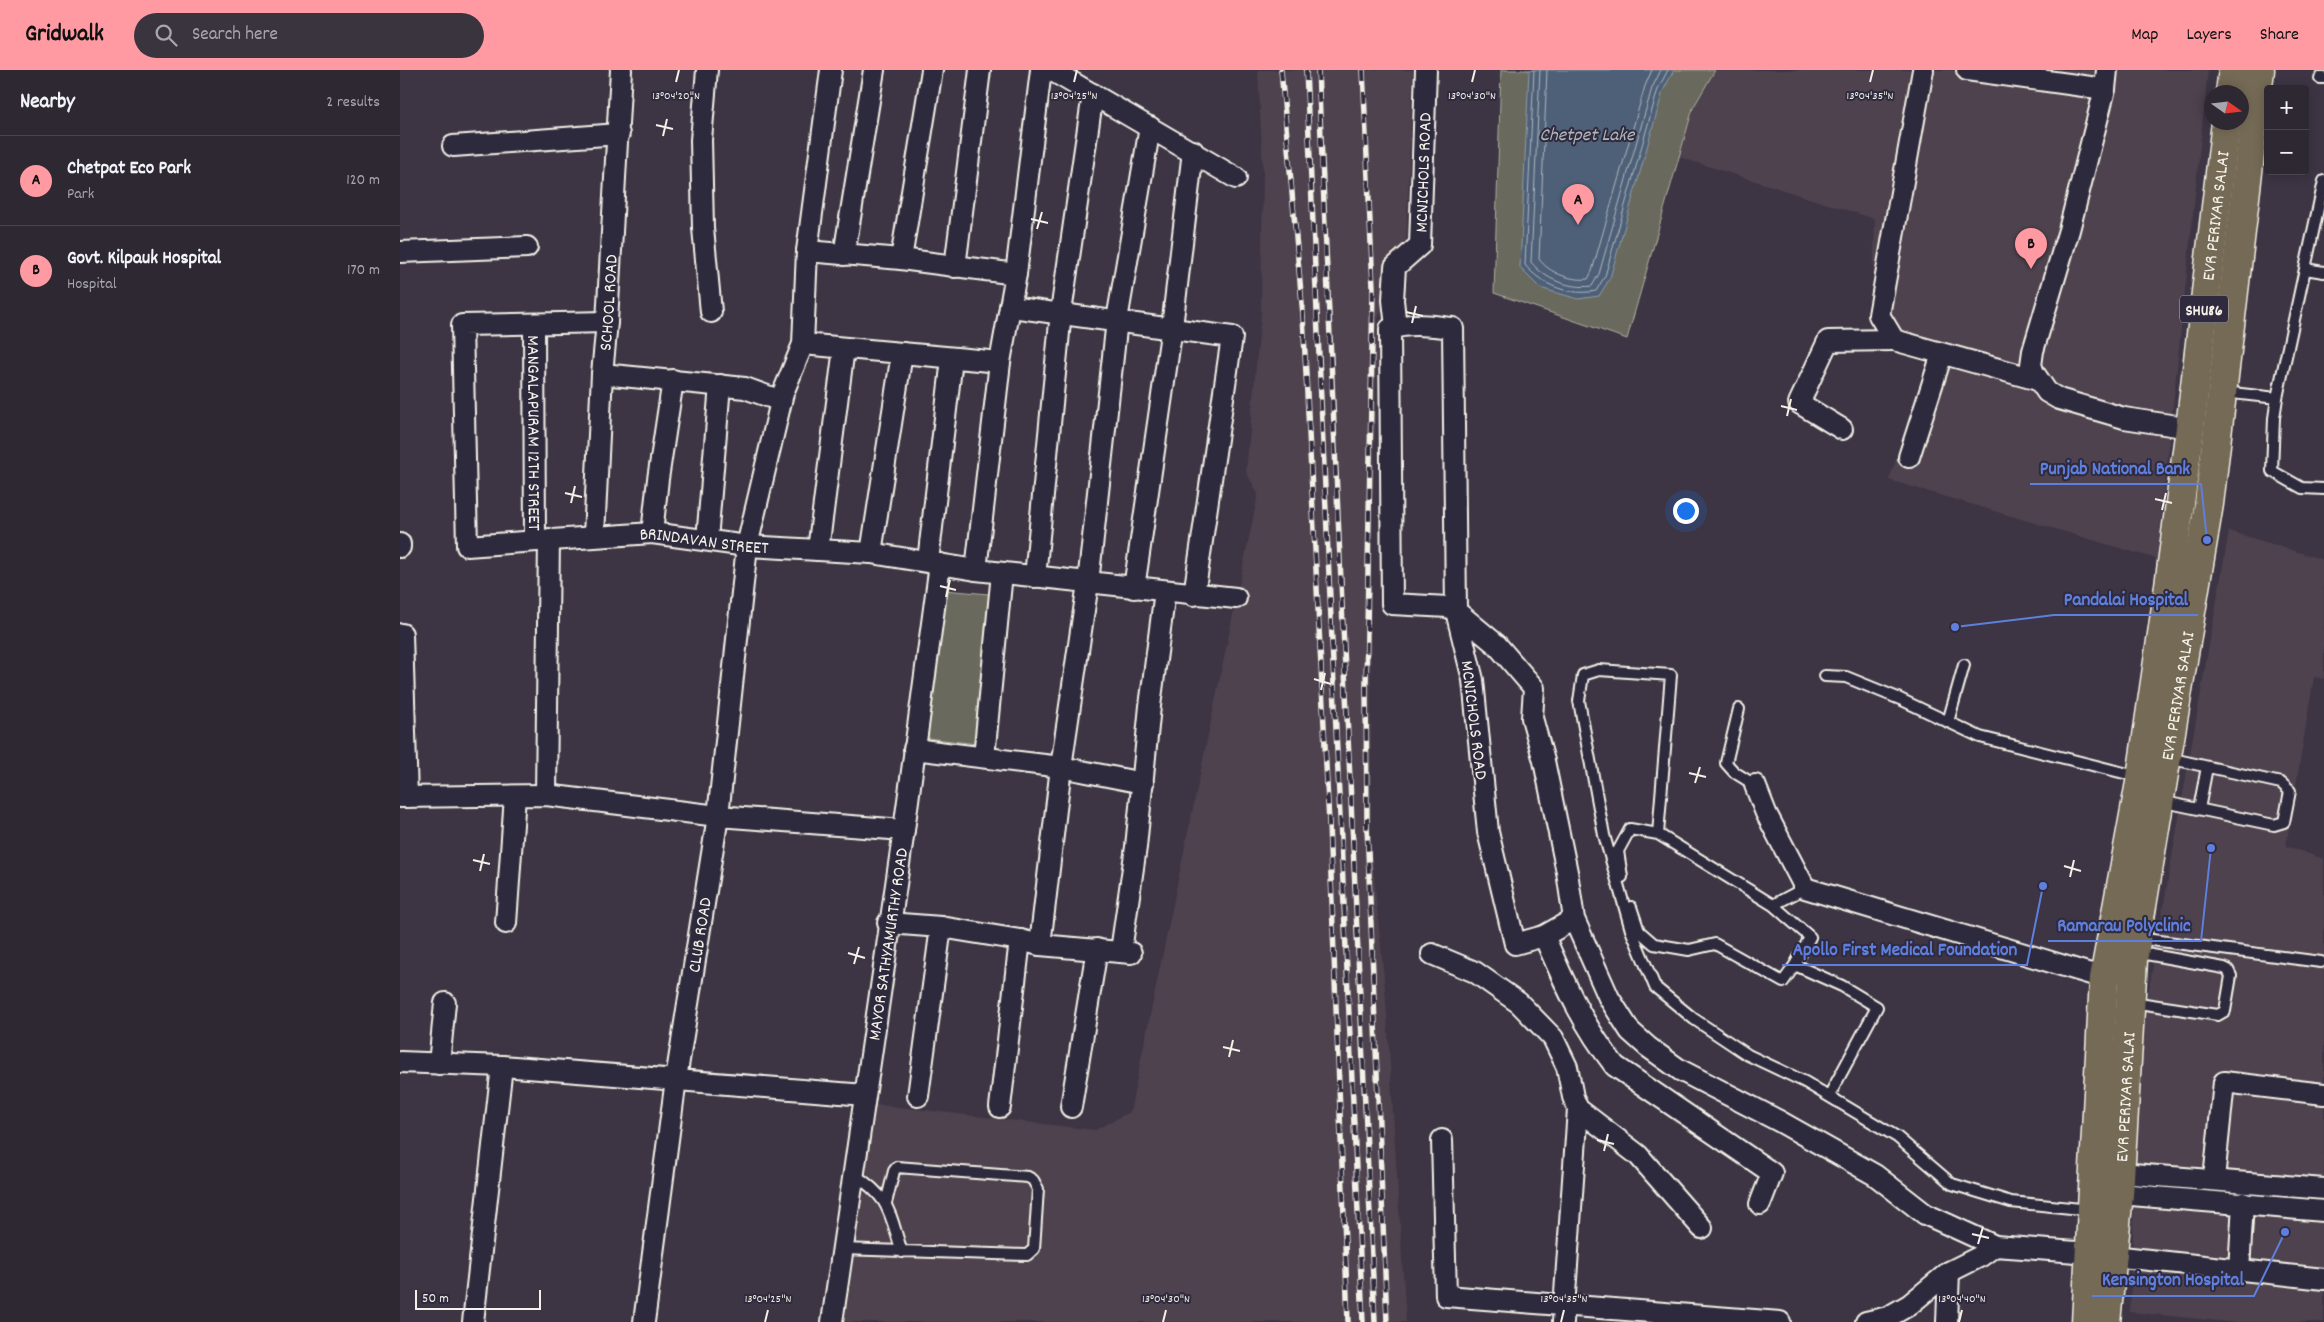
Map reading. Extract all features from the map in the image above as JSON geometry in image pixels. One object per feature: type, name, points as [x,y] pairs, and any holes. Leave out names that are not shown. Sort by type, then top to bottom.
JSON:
[{"type":"main road","points":[[2231,85],[2232,70]]},
{"type":"main road","name":"EVR PERIYAR SALAI","points":[[2106,1322],[2101,1255],[2092,1211],[2104,978],[2141,777],[2181,595],[2209,504],[2260,70]]},
{"type":"main road","name":"EVR PERIYAR SALAI","points":[[2086,1322],[2119,1184],[2135,945],[2167,758],[2181,595],[2190,428],[2225,130]]},
{"type":"main road","points":[[2206,299],[2233,300]]},
{"type":"street","name":"SCHOOL ROAD","points":[[594,536],[602,374],[619,134],[621,70]]},
{"type":"street","points":[[707,70],[701,150],[703,228],[710,312]]},
{"type":"street","name":"CLUB ROAD","points":[[644,1322],[676,1079],[718,816],[747,546],[781,401],[803,344],[807,251],[831,70]]},
{"type":"street","points":[[844,255],[874,70]]},
{"type":"street","points":[[901,259],[932,70]]},
{"type":"street","points":[[955,267],[980,70]]},
{"type":"street","points":[[976,570],[1000,362],[1016,274],[1041,70]]},
{"type":"street","points":[[1051,70],[1193,151],[1236,178]]},
{"type":"street","name":"MCNICHOLS ROAD","points":[[1403,325],[1393,300],[1395,267],[1420,245],[1426,70]]},
{"type":"street","points":[[1894,340],[1879,315],[1924,70]]},
{"type":"street","points":[[1967,70],[2106,80],[2068,230],[2033,351],[2031,365],[2038,380],[2047,392],[2059,399],[2124,418],[2190,428]]},
{"type":"street","points":[[1035,576],[1061,312],[1093,94]]},
{"type":"street","points":[[1040,945],[1061,767],[1088,583],[1117,320],[1150,127]]},
{"type":"street","points":[[453,146],[619,134]]},
{"type":"street","points":[[1134,588],[1172,327],[1193,151]]},
{"type":"street","points":[[400,252],[528,247]]},
{"type":"street","points":[[807,251],[901,259],[1016,274]]},
{"type":"street","points":[[1010,307],[1061,312],[1232,337],[1194,594]]},
{"type":"street","points":[[534,325],[607,322]]},
{"type":"street","name":"BRINDAVAN STREET","points":[[534,325],[462,325],[467,546],[652,533],[747,546],[871,553],[976,570],[1236,598]]},
{"type":"street","name":"MANGALAPURAM 12TH STREET","points":[[534,325],[542,540],[546,795]]},
{"type":"street","points":[[1456,611],[1453,328],[1403,325],[1390,329],[1392,604],[1448,607],[1456,611],[1497,645],[1534,688],[1532,718],[1544,761],[1574,919],[1608,998],[1630,1031],[1648,1047],[1680,1070],[1779,1121],[1875,1174],[1925,1214],[1995,1246],[2101,1255],[2324,1279]]},
{"type":"street","points":[[1842,428],[1799,403],[1828,342],[1894,340],[2038,380]]},
{"type":"street","points":[[803,344],[1000,362]]},
{"type":"street","points":[[818,550],[844,348]]},
{"type":"street","points":[[871,553],[902,353]]},
{"type":"street","points":[[1910,457],[1942,354]]},
{"type":"street","name":"MAYOR SATHYAMURTHY ROAD","points":[[832,1322],[888,924],[904,830],[934,562],[952,359]]},
{"type":"street","points":[[602,374],[745,388],[781,401]]},
{"type":"street","points":[[652,533],[673,380]]},
{"type":"street","points":[[707,540],[720,385]]},
{"type":"street","points":[[984,757],[1002,573]]},
{"type":"street","points":[[888,924],[941,927],[1040,945],[1126,952],[1165,591]]},
{"type":"street","name":"MCNICHOLS ROAD","points":[[1456,611],[1473,680],[1488,832],[1515,944],[1544,936],[1574,919]]},
{"type":"street","points":[[402,634],[403,797],[546,795],[718,816],[904,830]]},
{"type":"street","points":[[914,749],[1061,767],[1143,783]]},
{"type":"street","points":[[1754,785],[1805,888],[2104,978]]},
{"type":"street","points":[[506,923],[515,796]]},
{"type":"street","points":[[918,1096],[941,927]]},
{"type":"street","points":[[1544,936],[1576,1008],[1598,1044],[1615,1066],[1772,1173],[1760,1204]]},
{"type":"street","points":[[1000,1107],[1020,940]]},
{"type":"street","points":[[1071,1107],[1097,949]]},
{"type":"street","points":[[1432,954],[1475,972],[1519,1003],[1553,1038],[1567,1066],[1573,1098],[1578,1109],[1638,1155],[1702,1228]]},
{"type":"street","points":[[439,1064],[445,1003]]},
{"type":"street","points":[[400,1062],[502,1066],[865,1096]]},
{"type":"street","points":[[472,1322],[502,1066]]},
{"type":"street","points":[[2214,1179],[2224,1082],[2324,1094]]},
{"type":"street","points":[[1564,1313],[1578,1109]]},
{"type":"street","points":[[1442,1140],[1446,1296],[1564,1313],[1780,1322]]},
{"type":"street","points":[[2119,1184],[2214,1179],[2324,1189]]},
{"type":"street","points":[[2119,1184],[2243,1202],[2324,1211]]},
{"type":"street","points":[[2239,1270],[2243,1202]]},
{"type":"street","points":[[1866,1322],[1888,1317],[1909,1305],[1949,1272],[1981,1256],[1995,1246]]},
{"type":"street","points":[[1946,1322],[1949,1272]]},
{"type":"lane","points":[[2324,181],[2277,398],[2274,418],[2272,471],[2302,488],[2324,489]]},
{"type":"lane","points":[[2305,269],[2324,272]]},
{"type":"lane","points":[[2222,392],[2277,398]]},
{"type":"lane","points":[[1948,722],[1964,665]]},
{"type":"lane","points":[[1658,834],[1671,675],[1599,670],[1583,675],[1579,701],[1604,835],[1631,930],[1655,988],[1694,1019],[1748,1055],[1829,1096],[1897,1137],[1952,1184],[2011,1202],[2092,1211]]},
{"type":"lane","points":[[1825,676],[1846,677],[1900,699],[1980,737],[2141,777]]},
{"type":"lane","points":[[1738,709],[1726,763],[1734,772],[1754,785]]},
{"type":"lane","points":[[2159,801],[2274,825],[2284,822],[2290,791],[2286,786],[2167,758]]},
{"type":"lane","points":[[2199,809],[2207,767]]},
{"type":"lane","points":[[1630,828],[1658,834],[1774,904],[1810,937],[1795,965],[1783,982],[1715,944],[1688,950],[1654,944],[1639,931],[1622,881],[1618,851],[1630,828]]},
{"type":"lane","points":[[1774,904],[1805,888]]},
{"type":"lane","points":[[2135,945],[2321,962]]},
{"type":"lane","points":[[2130,1002],[2218,1015],[2224,1011],[2231,976],[2228,970],[2224,968],[2135,945]]},
{"type":"lane","points":[[1795,965],[1842,986],[1876,1007],[1829,1096]]},
{"type":"lane","points":[[842,1249],[902,1252],[1032,1253],[1034,1249],[1038,1189],[1033,1180],[1028,1177],[897,1167],[894,1171],[886,1203]]},
{"type":"lane","points":[[854,1174],[870,1185],[886,1203],[902,1252]]},
{"type":"shaded area","points":[[1258,70],[1413,70],[1406,245],[1378,319],[1371,592],[1371,845],[1386,999],[1406,1322],[844,1322],[873,1104],[1095,1130],[1130,1112],[1258,494],[1246,472],[1261,312],[1263,173]]},
{"type":"shaded area","points":[[1715,70],[2208,70],[2206,85],[2204,85],[2204,108],[2157,559],[1889,480],[1933,347],[1872,320],[1875,219],[1679,157],[1693,108]]},
{"type":"shaded area","points":[[2229,531],[2324,560],[2324,679],[2314,677],[2286,846],[2324,859],[2324,1322],[2229,1322],[2130,1312],[2140,1040]]},
{"type":"green space","points":[[1501,70],[1715,70],[1693,108],[1627,339],[1494,293]]},
{"type":"green space","points":[[944,590],[1000,595],[985,745],[927,738]]},
{"type":"water","name":"Chetpet Lake","points":[[1529,70],[1674,70],[1663,91],[1610,278],[1599,296],[1578,299],[1540,288],[1520,268]]},
{"type":"railway","points":[[1281,70],[1303,315],[1329,823],[1348,1322]]},
{"type":"railway","points":[[1306,70],[1363,1322]]},
{"type":"railway","points":[[1318,70],[1375,1322]]},
{"type":"railway","points":[[1363,70],[1373,287],[1366,686],[1367,826],[1387,1322]]},
{"type":"place","name":"Chetpat Eco Park","points":[[1578,225]]},
{"type":"place","name":"Govt. Kilpauk Hospital","points":[[2031,269]]},
{"type":"place","name":"Punjab National Bank","points":[[2207,540]]},
{"type":"place","name":"Pandalai Hospital","points":[[1955,627]]},
{"type":"place","name":"Ramarau Polyclinic","points":[[2211,848]]},
{"type":"place","name":"Apollo First Medical Foundation","points":[[2043,886]]},
{"type":"place","name":"Kensington Hospital","points":[[2285,1232]]}]
